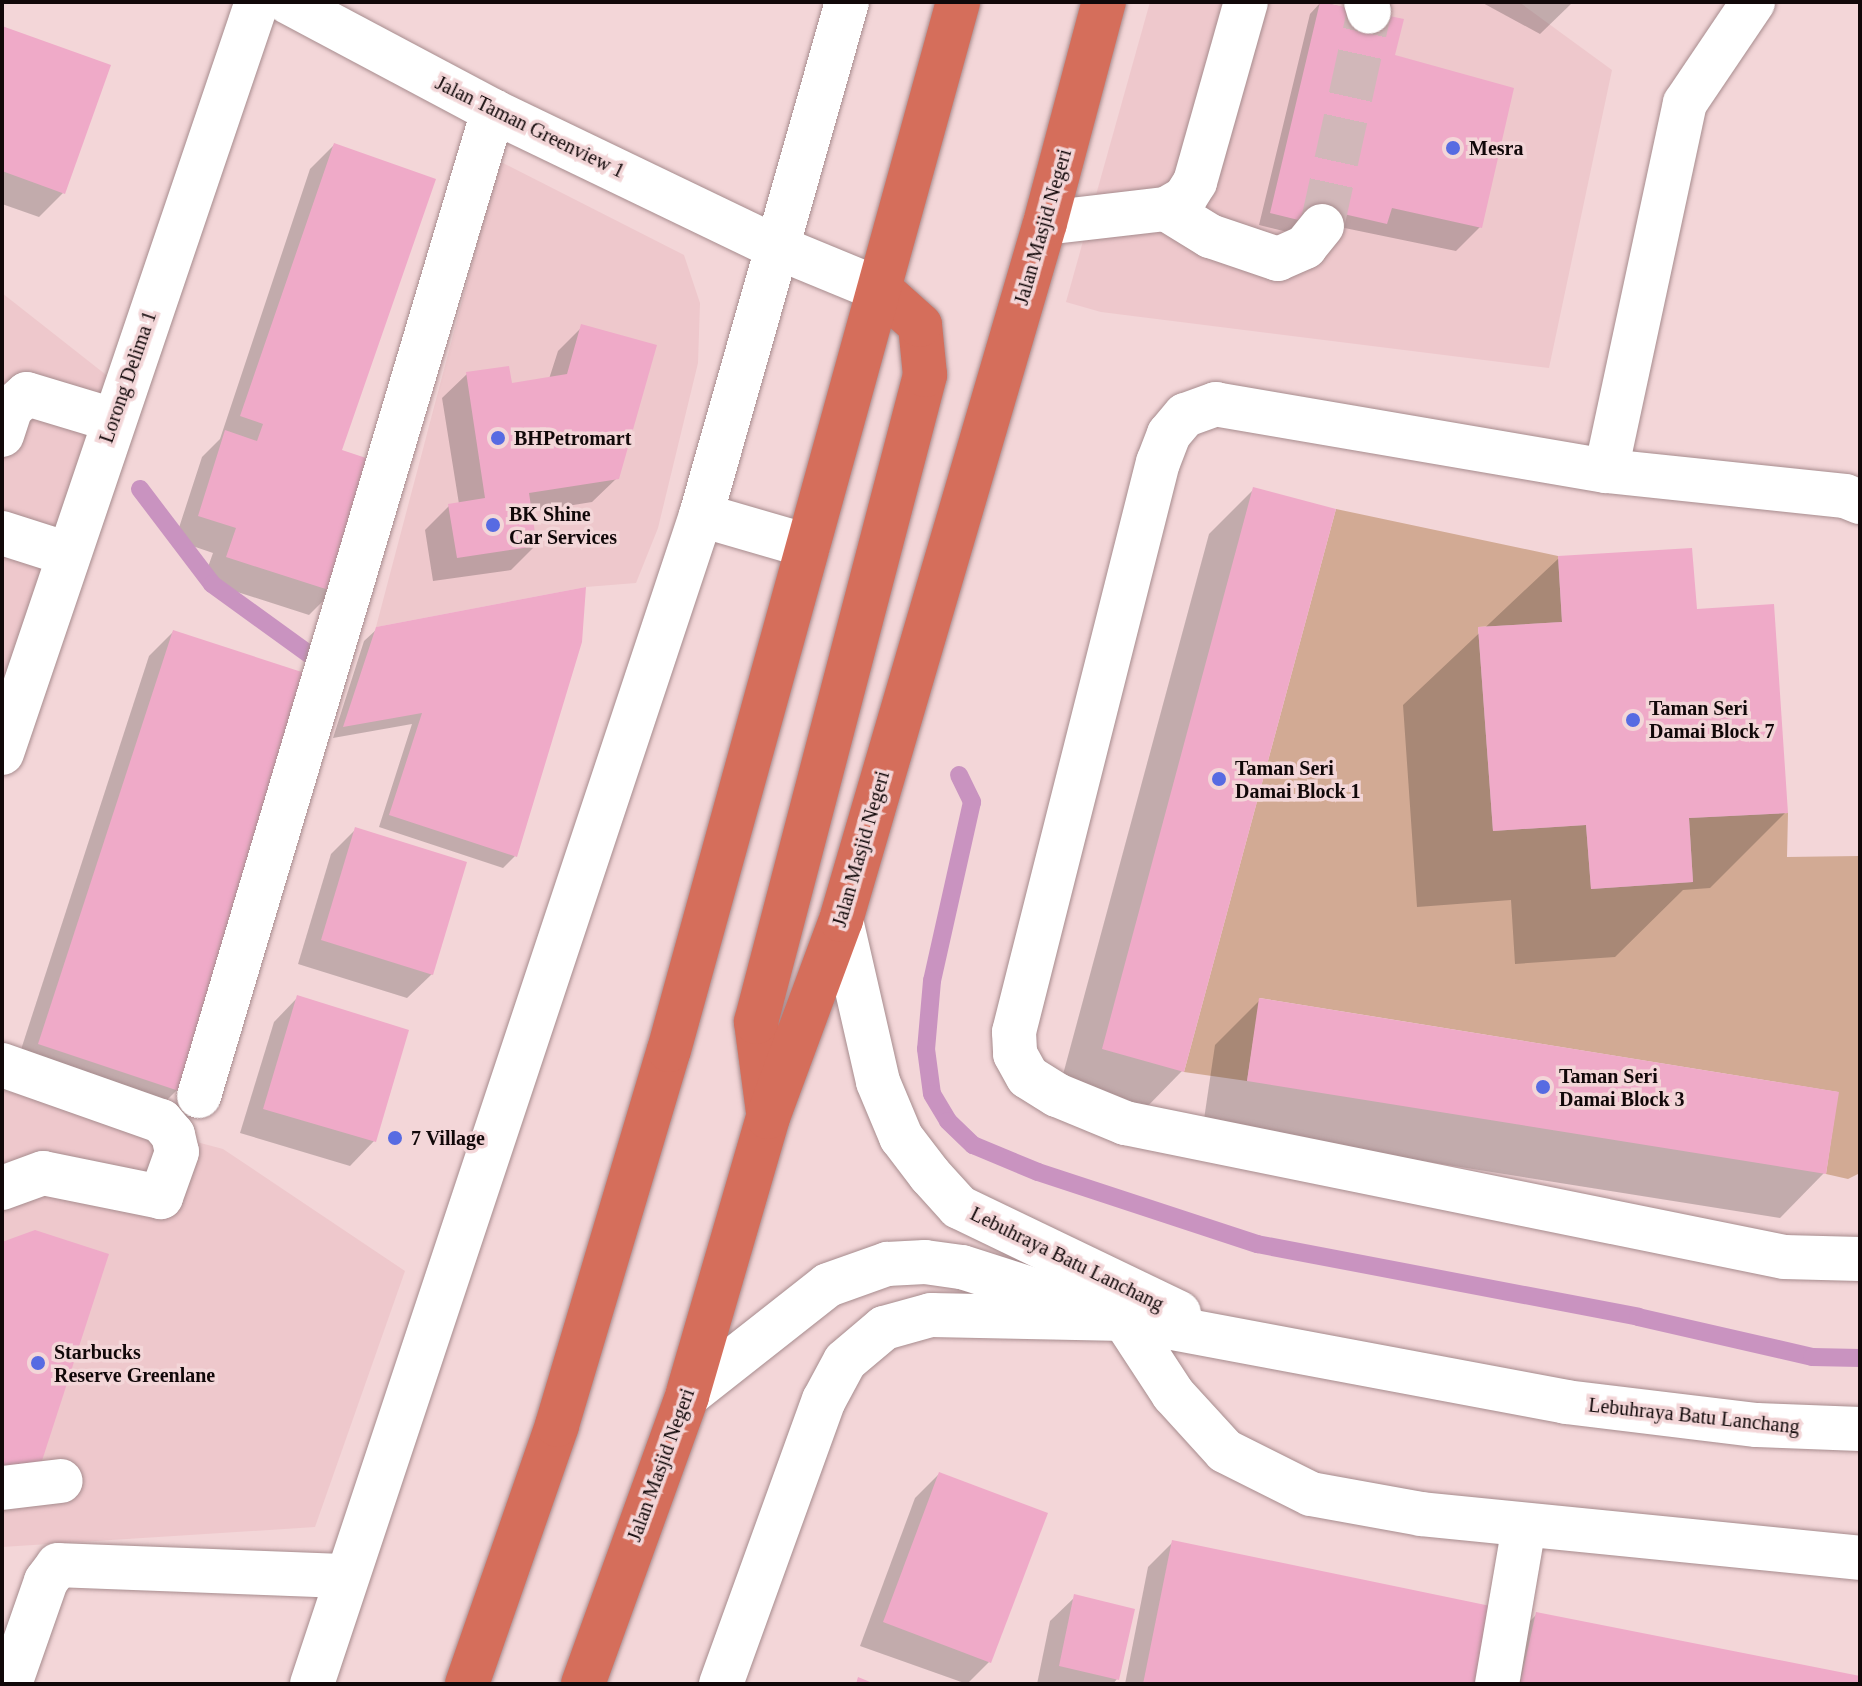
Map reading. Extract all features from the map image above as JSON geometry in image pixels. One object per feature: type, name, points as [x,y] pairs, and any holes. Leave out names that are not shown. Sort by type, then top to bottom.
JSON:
[{"type":"highway","points":[[467,1684],[584,1335],[674,1035],[958,2]]},
{"type":"highway","name":"Jalan Masjid Negeri","points":[[583,1684],[687,1396],[768,1117],[841,920],[1045,223],[1104,2]]},
{"type":"highway","points":[[768,1117],[756,1022],[925,375],[920,325],[881,290]]},
{"type":"street","name":"Lorong Delima 1","points":[[2,753],[257,2]]},
{"type":"street","name":"Jalan Taman Greenview 1","points":[[288,2],[493,111],[774,246],[881,290]]},
{"type":"street","points":[[312,1684],[701,515],[774,246],[847,2]]},
{"type":"street","points":[[1045,223],[1166,209],[1185,198],[1195,182],[1246,2]]},
{"type":"street","points":[[1606,471],[1685,103],[1708,61],[1753,2]]},
{"type":"street","points":[[199,1096],[493,111]]},
{"type":"street","points":[[1166,209],[1210,236],[1278,259],[1305,247],[1322,226]]},
{"type":"street","points":[[2,435],[17,397],[27,394],[113,420]]},
{"type":"street","points":[[1860,502],[1845,496],[1606,471],[1216,404],[1185,415],[1169,434],[1158,462],[1014,1032],[1015,1054],[1028,1077],[1057,1095],[1125,1123],[1784,1257],[1860,1259]]},
{"type":"street","points":[[701,515],[808,546]]},
{"type":"street","points":[[2,533],[68,554]]},
{"type":"street","name":"Lebuhraya Batu Lanchang","points":[[841,920],[878,1082],[901,1137],[959,1207],[1246,1345]]},
{"type":"street","points":[[2,1065],[161,1121],[173,1135],[177,1152],[161,1197],[43,1173],[2,1188]]},
{"type":"street","name":"Lebuhraya Batu Lanchang","points":[[687,1396],[808,1297],[855,1271],[887,1264],[962,1267],[1124,1319],[1246,1345],[1566,1402],[1757,1425],[1860,1429]]},
{"type":"street","points":[[721,1684],[824,1400],[845,1361],[884,1328],[931,1315],[1124,1319],[1173,1394],[1225,1451],[1311,1494],[1421,1514],[1860,1558]]},
{"type":"street","points":[[2,1488],[61,1481]]},
{"type":"street","points":[[1497,1684],[1524,1526]]},
{"type":"street","points":[[10,1684],[46,1581],[58,1565],[347,1576]]},
{"type":"shaded area","points":[[1150,2],[1519,2],[1612,70],[1549,368],[1101,312],[1066,302]]},
{"type":"shaded area","points":[[499,161],[684,255],[700,303],[698,363],[658,528],[636,583],[586,587],[376,627]]},
{"type":"shaded area","points":[[2,293],[124,389],[2,753]]},
{"type":"shaded area","points":[[1336,509],[1558,556],[1562,622],[1478,627],[1493,831],[1586,825],[1591,889],[1693,882],[1689,818],[1788,813],[1787,857],[1859,856],[1860,1173],[1848,1179],[1826,1174],[1838,1092],[1260,998],[1247,1081],[1184,1072]]},
{"type":"shaded area","points":[[2,1090],[223,1149],[405,1271],[315,1527],[2,1547]]},
{"type":"building","points":[[1320,2],[1404,19],[1395,55],[1514,88],[1482,228],[1392,208],[1387,224],[1335,212],[1331,228],[1270,213]]},
{"type":"building","points":[[2,26],[111,65],[65,194],[2,171]]},
{"type":"building","points":[[334,143],[436,179],[342,450],[378,462],[335,592],[226,557],[236,528],[198,516],[225,430],[257,441],[263,424],[240,416]]},
{"type":"building","points":[[581,324],[657,345],[619,479],[529,493],[537,546],[457,558],[448,504],[485,498],[466,372],[509,366],[512,383],[567,374]]},
{"type":"building","name":"Taman Seri Damai Block 1","points":[[1253,487],[1336,509],[1184,1072],[1102,1049]]},
{"type":"building","name":"Taman Seri Damai Block 7","points":[[1692,548],[1697,609],[1774,604],[1788,813],[1689,818],[1693,882],[1591,889],[1586,825],[1493,831],[1478,627],[1562,622],[1558,556]]},
{"type":"building","points":[[586,587],[582,642],[517,857],[389,815],[422,713],[343,727],[376,627]]},
{"type":"building","points":[[173,630],[314,676],[179,1091],[38,1044]]},
{"type":"building","points":[[355,827],[467,862],[433,975],[321,940]]},
{"type":"building","points":[[297,995],[409,1030],[376,1142],[263,1109]]},
{"type":"building","name":"Taman Seri Damai Block 3","points":[[1259,998],[1839,1092],[1826,1174],[1247,1081]]},
{"type":"building","name":"Starbucks Reserve Greenlane","points":[[35,1230],[109,1254],[38,1473],[2,1476],[2,1242]]},
{"type":"building","points":[[939,1472],[1048,1513],[991,1663],[883,1622]]},
{"type":"building","points":[[1172,1540],[1500,1608],[1484,1684],[1143,1684]]},
{"type":"building","points":[[1074,1594],[1135,1609],[1119,1680],[1059,1666]]},
{"type":"building","points":[[1536,1612],[1860,1676],[1860,1684],[1520,1684]]},
{"type":"building","points":[[858,1677],[875,1684],[856,1684]]},
{"type":"waterway","points":[[140,489],[212,584],[313,657]]},
{"type":"waterway","points":[[959,775],[972,802],[932,981],[926,1049],[932,1094],[948,1121],[973,1145],[1038,1172],[1257,1244],[1638,1317],[1812,1357],[1860,1358]]},
{"type":"tunnel","points":[[1322,226],[1369,12]]},
{"type":"place","name":"Mesra","points":[[1453,148]]},
{"type":"place","name":"BHPetromart","points":[[498,438]]},
{"type":"place","name":"BK Shine Car Services","points":[[493,525]]},
{"type":"place","name":"Taman Seri Damai Block 7","points":[[1633,720]]},
{"type":"place","name":"Taman Seri Damai Block 1","points":[[1219,779]]},
{"type":"place","name":"Taman Seri Damai Block 3","points":[[1543,1087]]},
{"type":"place","name":"7 Village","points":[[395,1138]]},
{"type":"place","name":"Starbucks Reserve Greenlane","points":[[38,1363]]}]
